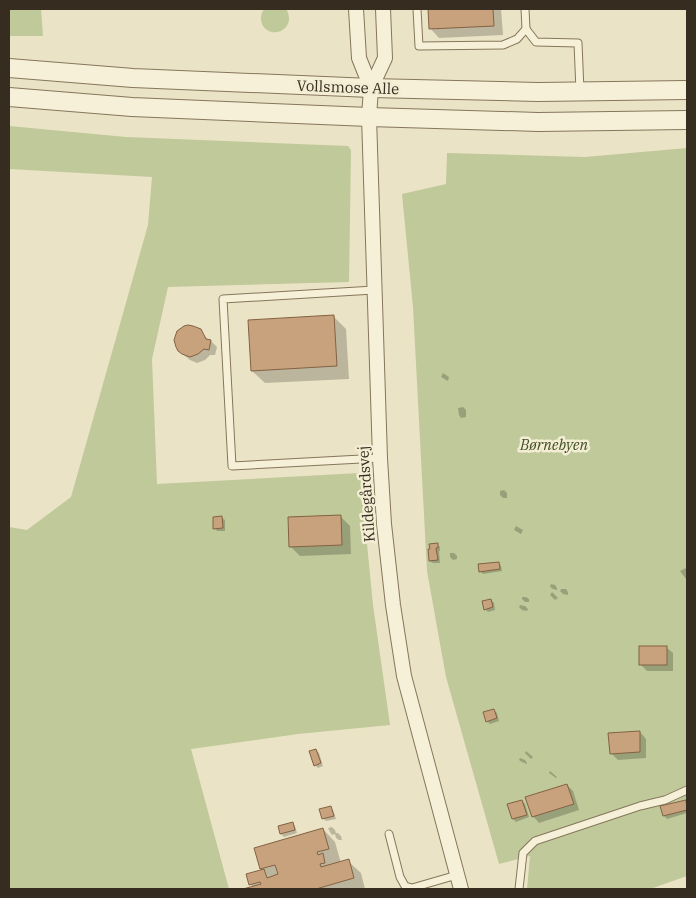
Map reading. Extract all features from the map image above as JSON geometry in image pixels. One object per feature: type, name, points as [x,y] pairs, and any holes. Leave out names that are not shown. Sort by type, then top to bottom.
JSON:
[{"type":"street","points":[[356,9],[359,58],[371,88]]},
{"type":"street","points":[[371,88],[385,58],[383,9]]},
{"type":"street","name":"Vollsmose Alle","points":[[9,68],[133,78],[371,88],[538,92],[687,90]]},
{"type":"street","name":"Kildegårdsvej","points":[[371,88],[369,117],[380,458],[384,524],[393,606],[404,676],[461,889]]},
{"type":"street","name":"Vollsmose Alle","points":[[9,97],[132,108],[369,117],[538,122],[687,120]]},
{"type":"lane","points":[[417,9],[419,46],[503,45],[517,39],[526,29]]},
{"type":"lane","points":[[525,9],[526,29],[536,42],[578,43],[580,92]]},
{"type":"lane","points":[[374,290],[223,299],[232,466],[380,458]]},
{"type":"lane","points":[[519,889],[523,853],[535,841],[640,806],[665,800],[687,790]]},
{"type":"lane","points":[[389,834],[400,877],[405,886],[412,888],[457,875]]},
{"type":"green space","points":[[9,9],[41,9],[43,36],[9,36]]},
{"type":"green space","points":[[264,9],[286,9],[289,22],[286,27],[277,32],[271,32],[266,29],[261,20]]},
{"type":"green space","points":[[9,126],[126,137],[348,146],[351,150],[349,282],[168,287],[152,359],[157,484],[360,473],[373,605],[390,725],[298,734],[191,749],[229,889],[9,889],[9,527],[27,530],[71,497],[148,225],[152,177],[9,169]]},
{"type":"green space","name":"Børnebyen","points":[[687,148],[687,876],[650,889],[527,889],[530,856],[499,864],[446,677],[427,571],[413,307],[402,194],[446,184],[447,153],[585,157]]},
{"type":"building","points":[[428,9],[493,9],[494,26],[429,29]]},
{"type":"building","points":[[334,315],[337,366],[251,371],[248,320]]},
{"type":"building","points":[[188,325],[201,329],[206,339],[211,340],[209,350],[204,349],[190,357],[178,351],[174,340],[177,331]]},
{"type":"building","points":[[341,515],[342,545],[289,547],[288,517]]},
{"type":"building","points":[[222,516],[223,528],[213,529],[213,517]]},
{"type":"building","points":[[438,543],[438,548],[436,548],[438,560],[429,561],[429,544]]},
{"type":"building","points":[[499,562],[500,569],[479,572],[478,564]]},
{"type":"building","points":[[491,599],[493,607],[484,610],[482,601]]},
{"type":"building","points":[[639,646],[667,646],[667,665],[639,665]]},
{"type":"building","points":[[494,709],[497,718],[486,722],[483,712]]},
{"type":"building","points":[[640,731],[640,752],[610,754],[608,733]]},
{"type":"building","points":[[316,749],[321,763],[314,766],[309,751]]},
{"type":"building","points":[[567,784],[574,804],[532,817],[525,797]]},
{"type":"building","points":[[522,800],[527,815],[512,819],[507,804]]},
{"type":"building","points":[[686,800],[687,810],[663,816],[660,806]]},
{"type":"building","points":[[331,806],[334,816],[322,819],[319,809]]},
{"type":"building","points":[[293,822],[295,830],[280,834],[278,826]]},
{"type":"building","points":[[323,828],[329,849],[317,852],[318,855],[323,853],[325,863],[320,864],[321,867],[349,859],[354,878],[316,889],[243,889],[261,884],[260,882],[249,885],[246,874],[264,869],[267,878],[278,874],[275,865],[260,869],[254,848]]}]
